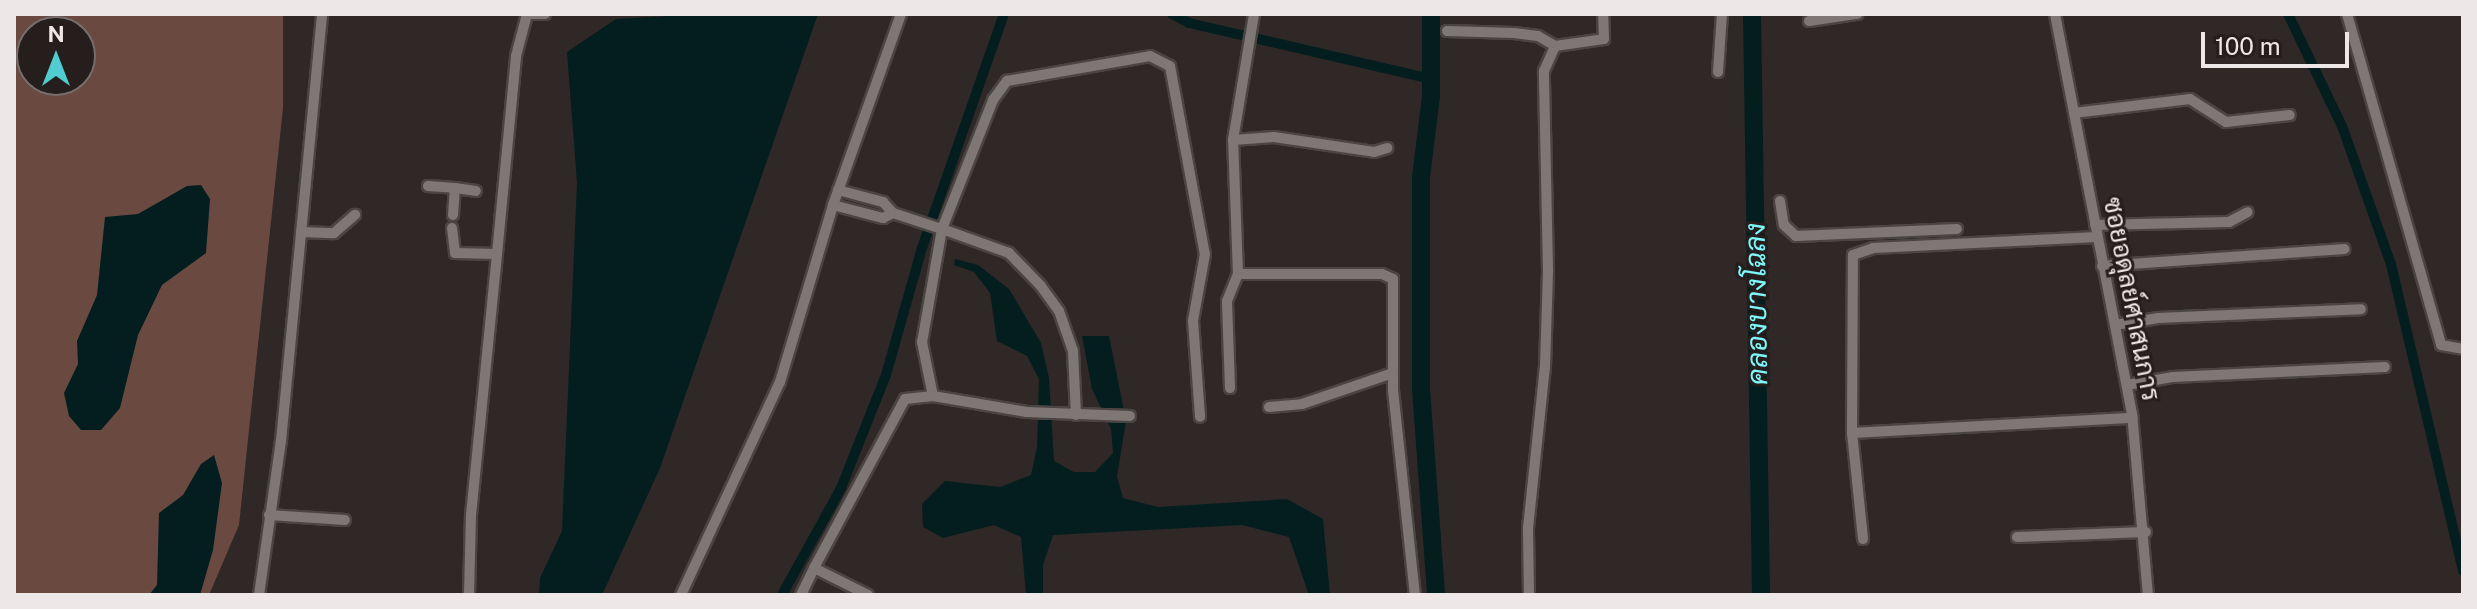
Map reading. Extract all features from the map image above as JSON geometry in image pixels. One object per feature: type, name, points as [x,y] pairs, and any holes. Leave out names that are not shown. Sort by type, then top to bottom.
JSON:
[{"type":"street","points":[[259,595],[301,232],[322,14]]},
{"type":"street","points":[[469,595],[471,515],[516,56],[528,14],[545,14]]},
{"type":"street","points":[[681,595],[780,382],[833,205],[901,14]]},
{"type":"street","points":[[1230,388],[1227,301],[1238,274],[1233,140],[1254,14]]},
{"type":"street","points":[[1447,31],[1538,36],[1555,46],[1604,39],[1603,14]]},
{"type":"street","points":[[1718,72],[1722,14]]},
{"type":"street","points":[[1809,21],[1855,14]]},
{"type":"street","name":"ซอยอดุลย์ศาสนการ","points":[[2055,14],[2133,418],[2146,532],[2148,595]]},
{"type":"street","points":[[2347,14],[2441,345],[2463,349]]},
{"type":"street","points":[[1529,595],[1528,528],[1545,367],[1548,270],[1542,93],[1555,46]]},
{"type":"street","points":[[933,396],[922,342],[937,228],[993,100],[1007,81],[1122,58],[1162,58],[1170,66],[1206,261],[1193,321],[1200,417]]},
{"type":"street","points":[[2074,113],[2190,99],[2226,122],[2290,115]]},
{"type":"street","points":[[1233,140],[1274,137],[1374,152],[1387,148]]},
{"type":"street","points":[[428,186],[476,191]]},
{"type":"street","points":[[453,215],[455,188]]},
{"type":"street","points":[[838,190],[883,202],[893,213],[910,220],[1009,253],[1040,285],[1059,311],[1073,351],[1076,415]]},
{"type":"street","points":[[1780,201],[1784,225],[1796,236],[1957,229]]},
{"type":"street","points":[[833,205],[883,218],[893,213]]},
{"type":"street","points":[[2095,225],[2229,222],[2248,212]]},
{"type":"street","points":[[301,232],[334,233],[355,215]]},
{"type":"street","points":[[452,228],[454,252],[497,254]]},
{"type":"street","points":[[1863,539],[1852,433],[1853,255],[1873,248],[2097,237]]},
{"type":"street","points":[[2102,266],[2344,249]]},
{"type":"street","points":[[1238,274],[1391,276],[1393,373],[1415,595]]},
{"type":"street","points":[[2115,325],[2158,318],[2361,309]]},
{"type":"street","points":[[2127,385],[2173,377],[2385,367]]},
{"type":"street","points":[[1269,407],[1302,404],[1393,373]]},
{"type":"street","points":[[801,595],[901,403],[933,396],[1027,412],[1130,416]]},
{"type":"street","points":[[1852,433],[2133,418]]},
{"type":"street","points":[[269,515],[345,520]]},
{"type":"street","points":[[2017,537],[2146,532]]},
{"type":"street","points":[[814,568],[868,595]]},
{"type":"shaded area","points":[[14,14],[283,14],[283,108],[239,525],[209,595],[14,595]]},
{"type":"water","points":[[704,14],[818,14],[660,468],[602,595],[539,595],[540,578],[562,531],[577,183],[567,52],[616,19]]},
{"type":"water","points":[[201,185],[210,199],[206,253],[162,285],[138,335],[120,408],[101,430],[81,430],[69,416],[64,393],[78,364],[77,341],[97,295],[105,217],[138,214],[187,186]]},
{"type":"water","points":[[955,259],[978,265],[1009,289],[1041,343],[1049,378],[1054,461],[1074,472],[1095,472],[1113,453],[1111,429],[1092,389],[1082,336],[1109,336],[1126,421],[1117,477],[1123,498],[1158,507],[1287,499],[1323,519],[1330,595],[1309,595],[1289,537],[1242,525],[1053,535],[1043,565],[1043,595],[1026,595],[1021,537],[994,525],[943,538],[923,527],[922,504],[945,481],[1000,487],[1031,475],[1037,447],[1039,379],[1027,356],[997,341],[990,293],[974,272],[954,265]]},
{"type":"water","points":[[214,455],[222,483],[213,550],[200,595],[149,595],[157,585],[159,513],[183,495],[201,464]]},
{"type":"waterway","points":[[782,595],[841,488],[886,375],[922,248],[1004,14]]},
{"type":"waterway","points":[[1172,14],[1189,23],[1431,79]]},
{"type":"waterway","points":[[1431,14],[1431,96],[1421,178],[1421,389],[1436,595]]},
{"type":"waterway","name":"คลองบางโฉลง","points":[[1752,14],[1761,595]]},
{"type":"waterway","points":[[2288,14],[2342,126],[2391,264],[2463,571]]}]
